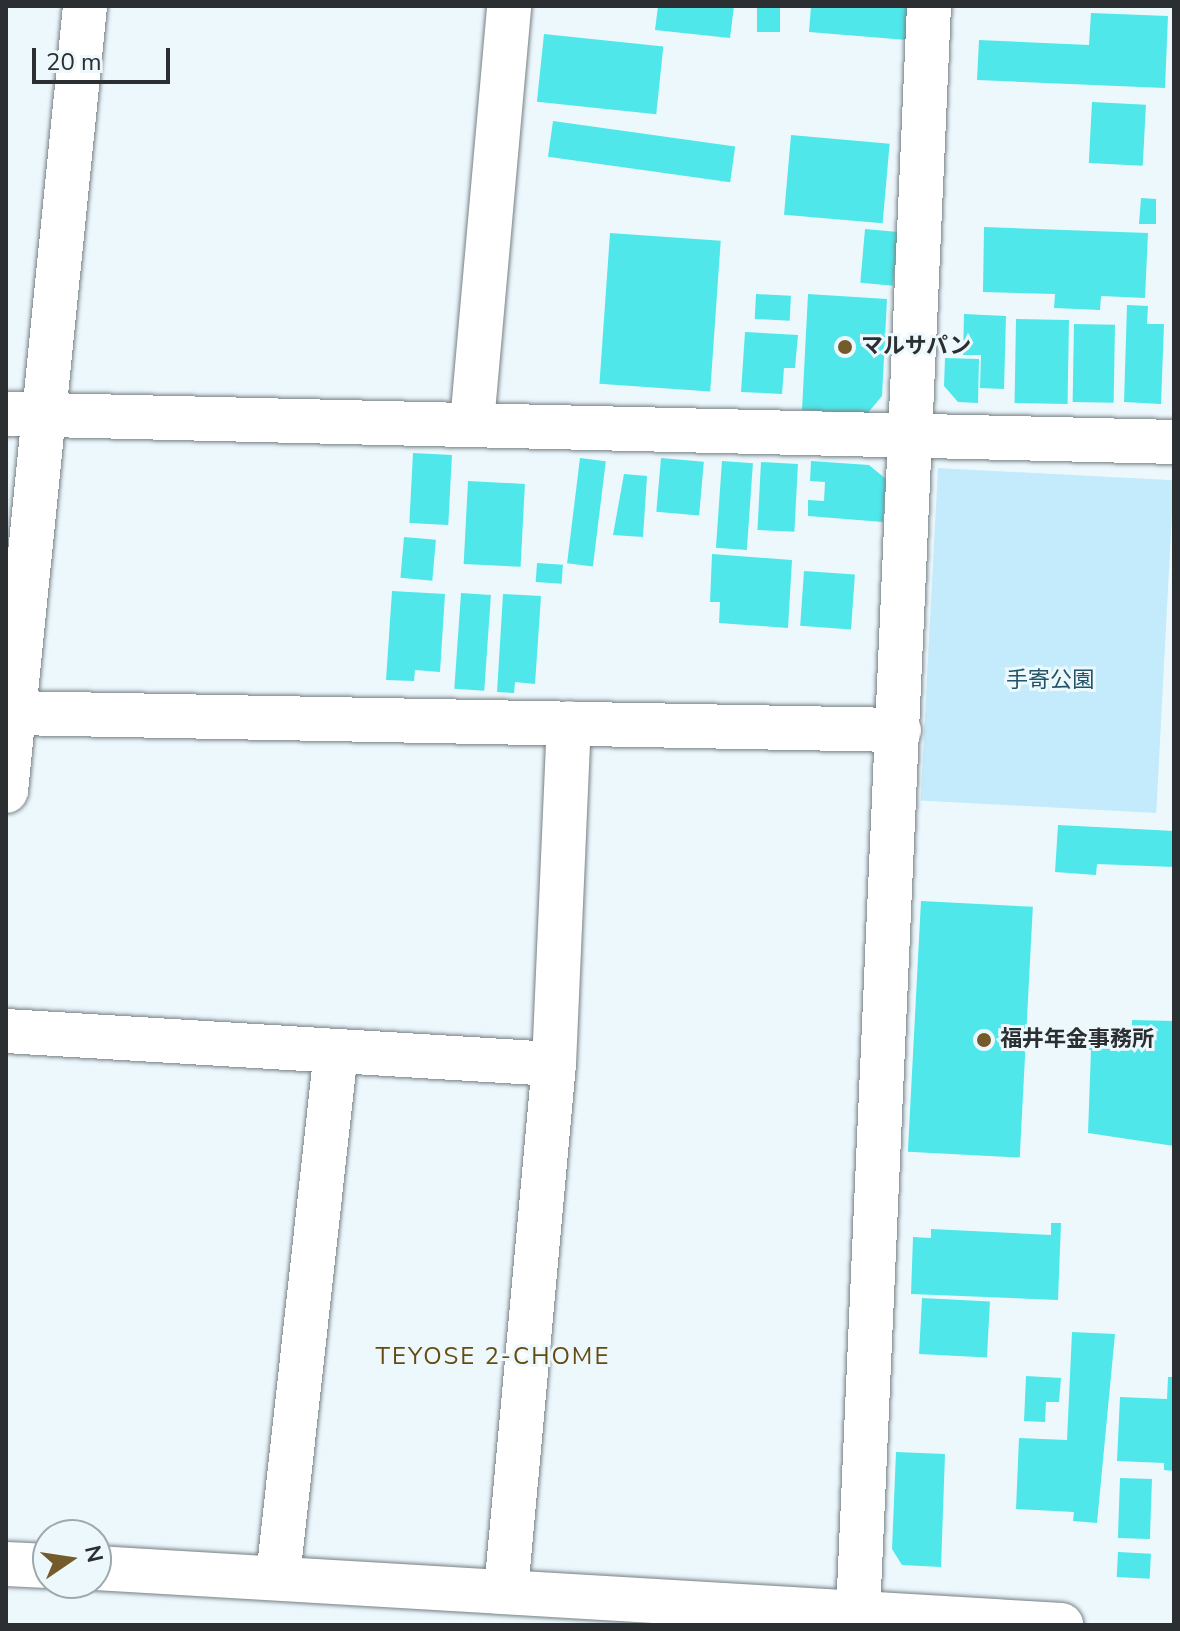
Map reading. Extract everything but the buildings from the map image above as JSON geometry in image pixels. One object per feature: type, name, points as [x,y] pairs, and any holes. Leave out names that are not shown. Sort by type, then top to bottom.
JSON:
[{"type":"street","points":[[6,791],[13,713],[23,415],[85,6]]},
{"type":"street","points":[[472,423],[509,6]]},
{"type":"street","points":[[858,1613],[929,6]]},
{"type":"street","points":[[23,415],[912,431],[1174,442]]},
{"type":"street","points":[[13,713],[899,730]]},
{"type":"street","points":[[506,1591],[554,1064],[569,723]]},
{"type":"street","points":[[6,1031],[554,1064]]},
{"type":"street","points":[[278,1577],[336,1051]]},
{"type":"street","points":[[6,1564],[32,1565]]},
{"type":"street","points":[[112,1569],[1061,1625]]},
{"type":"green space","name":"手寄公園","points":[[938,468],[1174,480],[1156,813],[921,801]]},
{"type":"place","name":"マルサパン","points":[[845,347]]},
{"type":"place","name":"福井年金事務所","points":[[984,1040]]},
{"type":"district","name":"TEYOSE 2-CHOME","points":[[493,1357]]}]
